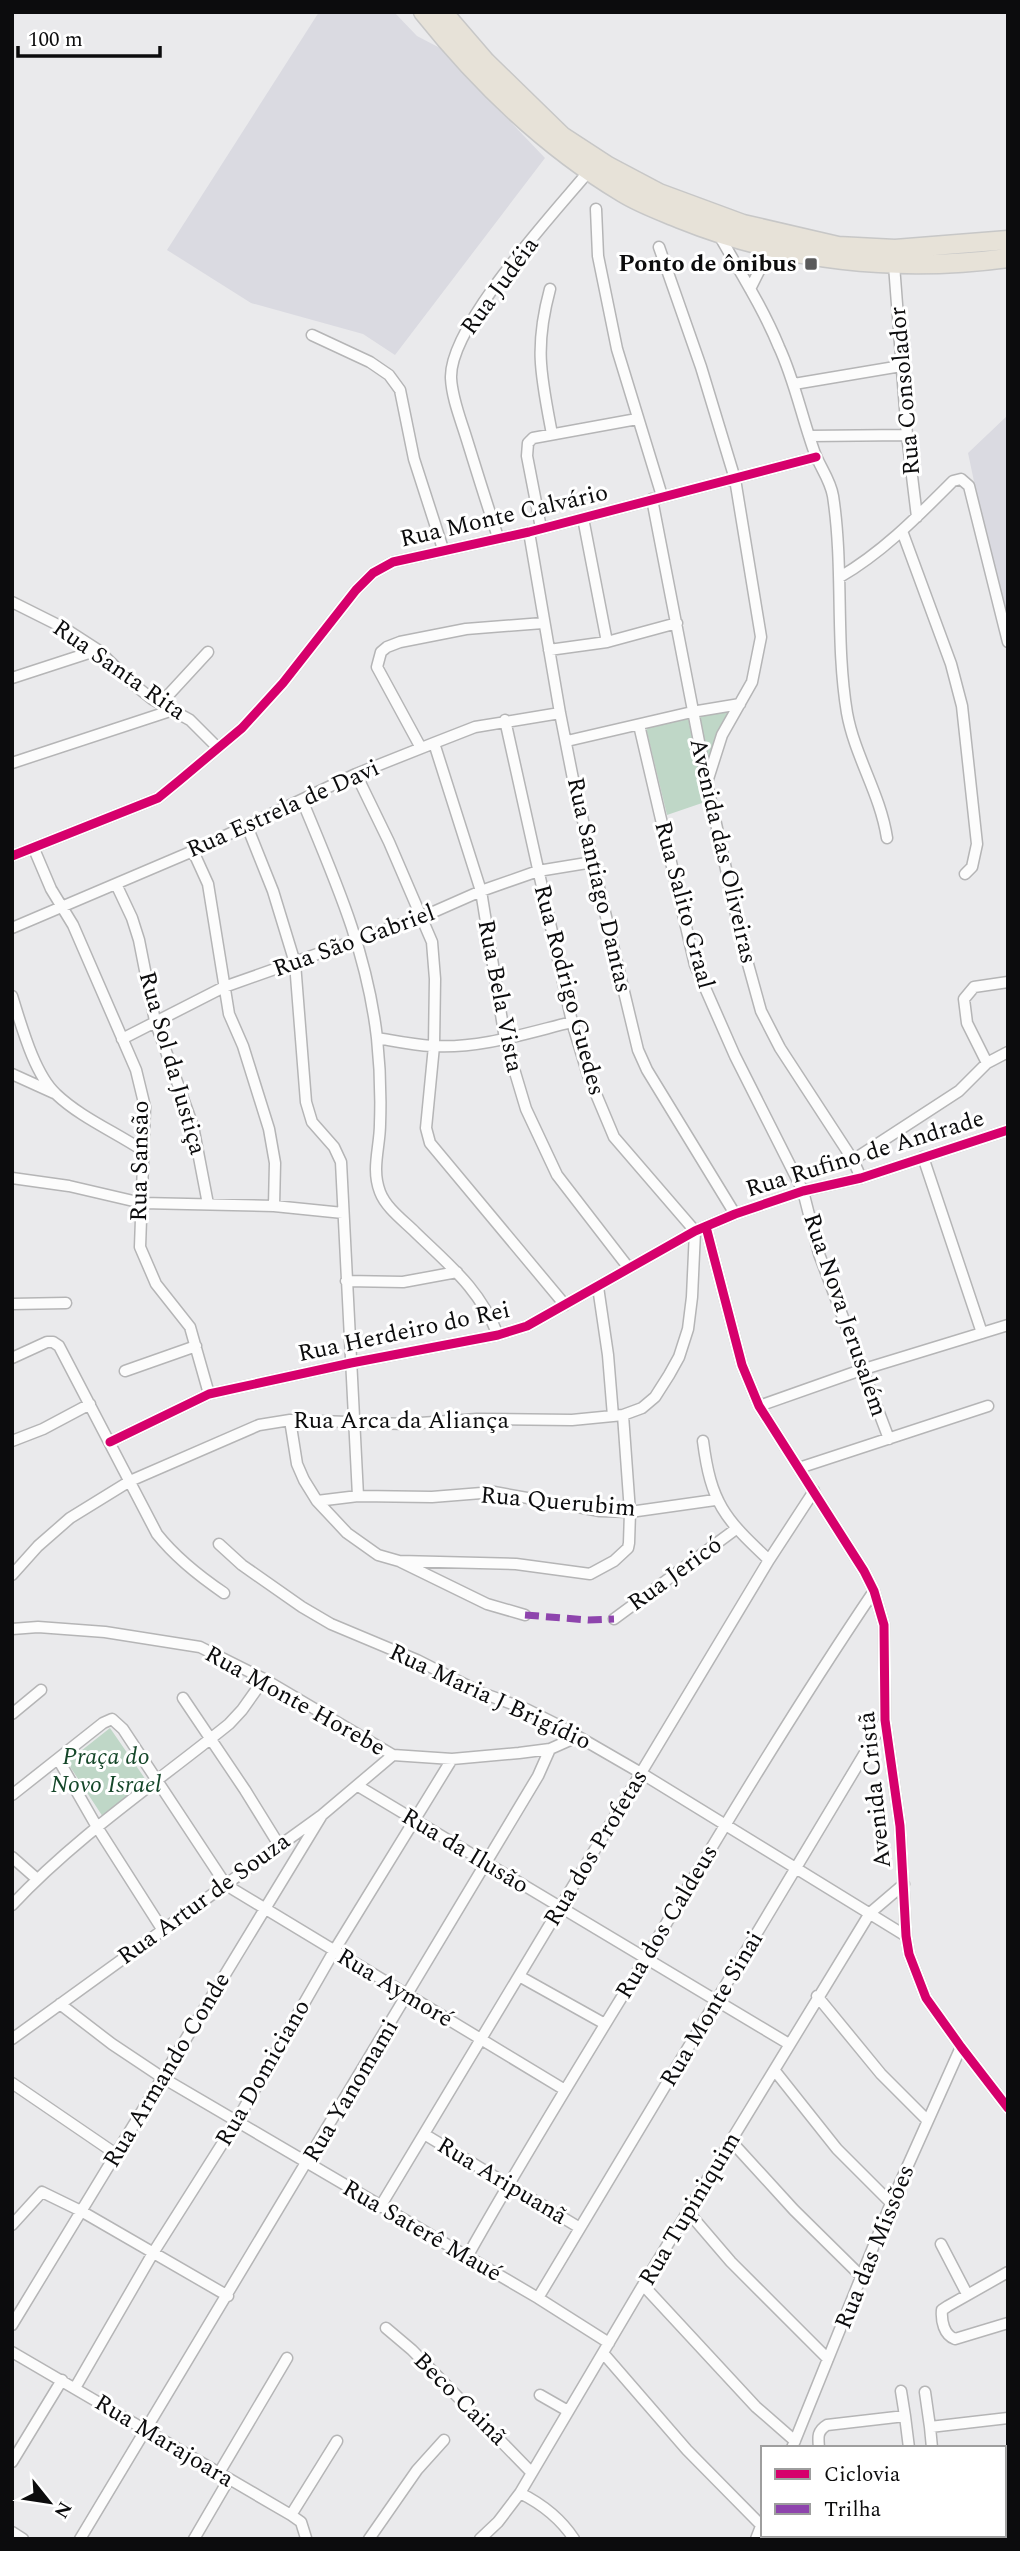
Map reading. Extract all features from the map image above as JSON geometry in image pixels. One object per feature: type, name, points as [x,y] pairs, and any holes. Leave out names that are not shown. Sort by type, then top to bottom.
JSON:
[{"type":"highway","points":[[423,12],[511,107],[554,145],[643,204],[718,234],[777,250],[856,262],[894,265],[959,264],[1008,258]]},
{"type":"highway","points":[[443,12],[486,62],[562,136],[608,166],[659,193],[743,224],[838,246],[895,249],[1008,240]]},
{"type":"street","name":"Rua Judéia","points":[[498,537],[456,402],[451,378],[452,358],[465,331],[492,289],[589,170]]},
{"type":"street","name":"Avenida das Oliveiras","points":[[596,209],[598,256],[617,349],[657,498],[692,712],[743,946],[761,1012],[780,1048],[853,1160],[861,1178]]},
{"type":"street","points":[[718,234],[779,346],[794,384],[808,436],[827,475],[833,496],[840,578],[838,623],[846,709],[851,734],[881,806],[887,838]]},
{"type":"street","points":[[659,247],[701,367],[735,479],[761,637],[752,682],[722,735],[707,783]]},
{"type":"street","points":[[750,289],[759,271],[777,250]]},
{"type":"street","name":"Rua Consolador","points":[[894,265],[907,435],[917,517]]},
{"type":"street","points":[[550,289],[544,313],[540,359],[552,434]]},
{"type":"street","points":[[312,335],[370,362],[389,375],[400,390],[414,459],[443,549]]},
{"type":"street","points":[[794,384],[901,366]]},
{"type":"street","points":[[541,528],[527,456],[528,443],[533,438],[637,419]]},
{"type":"street","points":[[808,436],[907,435]]},
{"type":"street","name":"Rua Monte Calvário","points":[[12,856],[158,797],[242,728],[283,683],[356,590],[373,573],[393,562],[528,532],[816,457]]},
{"type":"street","points":[[840,578],[902,531],[953,481],[961,479],[969,486],[1008,642]]},
{"type":"street","points":[[583,518],[607,642]]},
{"type":"street","points":[[902,531],[951,664],[962,706],[977,844],[972,867],[965,874]]},
{"type":"street","name":"Rua Santiago Dantas","points":[[528,532],[560,713],[638,1050],[647,1070],[735,1214]]},
{"type":"street","name":"Rua Santa Rita","points":[[12,602],[64,628],[98,650],[132,682],[160,704],[197,727],[218,748]]},
{"type":"street","points":[[421,748],[377,667],[381,652],[400,642],[466,629],[543,622]]},
{"type":"street","points":[[549,650],[607,642],[677,623]]},
{"type":"street","points":[[12,678],[98,650]]},
{"type":"street","points":[[160,704],[208,652]]},
{"type":"street","points":[[567,741],[692,712],[740,704]]},
{"type":"street","points":[[12,763],[173,710]]},
{"type":"street","name":"Rua Estrela de Davi","points":[[12,928],[193,851],[356,774],[421,748],[475,727],[560,713]]},
{"type":"street","name":"Rua Rodrigo Guedes","points":[[505,720],[572,1022],[588,1075],[614,1137],[695,1231]]},
{"type":"street","name":"Rua Salito Graal","points":[[639,725],[695,965],[735,1056],[803,1191]]},
{"type":"street","name":"Rua Bela Vista","points":[[434,743],[481,891],[505,1039],[526,1109],[557,1175],[628,1267]]},
{"type":"street","points":[[356,774],[432,942],[435,979],[434,1046],[426,1128],[430,1143],[565,1305]]},
{"type":"street","points":[[302,800],[357,939],[377,1038],[380,1126],[375,1175],[381,1195],[473,1288],[484,1304],[498,1335]]},
{"type":"street","points":[[247,826],[273,891],[295,963],[306,1102],[312,1122],[334,1146],[341,1162],[345,1282],[358,1496]]},
{"type":"street","points":[[12,845],[29,850]]},
{"type":"street","name":"Rua Sansão","points":[[29,850],[73,925],[143,1092],[146,1126],[142,1150],[140,1247],[156,1284],[190,1327],[209,1394]]},
{"type":"street","points":[[193,851],[208,884],[229,1014],[247,1057],[269,1129],[275,1163],[274,1206]]},
{"type":"street","name":"Rua São Gabriel","points":[[122,1039],[225,987],[422,917],[481,891],[538,871],[593,862]]},
{"type":"street","name":"Rua Sol da Justiça","points":[[116,884],[132,918],[155,1021],[193,1126],[208,1204]]},
{"type":"street","points":[[987,1063],[967,1023],[963,1008],[965,996],[974,987],[1008,982]]},
{"type":"street","points":[[12,996],[28,1043],[41,1072],[55,1093]]},
{"type":"street","points":[[377,1038],[434,1046],[505,1039],[572,1022]]},
{"type":"street","points":[[853,1160],[959,1091],[987,1063],[1008,1052]]},
{"type":"street","points":[[12,1074],[55,1093],[142,1150]]},
{"type":"street","name":"Rua Rufino de Andrade","points":[[695,1231],[803,1191],[861,1178],[1008,1130]]},
{"type":"street","points":[[923,1157],[982,1333]]},
{"type":"street","points":[[12,1178],[69,1186],[142,1203],[274,1206],[343,1213]]},
{"type":"street","name":"Rua Nova Jerusalém","points":[[803,1191],[819,1254],[889,1439]]},
{"type":"street","name":"Avenida Cristã","points":[[706,1227],[742,1365],[759,1406],[874,1591],[884,1625],[885,1720],[900,1826],[906,1936],[917,1977],[926,1998],[1007,2105]]},
{"type":"street","name":"Rua Herdeiro do Rei","points":[[110,1442],[209,1394],[498,1335],[527,1326],[695,1231]]},
{"type":"street","name":"Rua Arca da Aliança","points":[[12,1575],[55,1530],[130,1481],[267,1423],[290,1420],[406,1424],[477,1419],[572,1420],[618,1415],[642,1408],[655,1397],[679,1357],[688,1329],[695,1231]]},
{"type":"street","points":[[345,1282],[403,1282],[457,1272]]},
{"type":"street","points":[[399,1561],[516,1563],[590,1574],[614,1562],[628,1548],[631,1533],[630,1512],[598,1287]]},
{"type":"street","points":[[12,1304],[65,1303]]},
{"type":"street","points":[[759,1406],[861,1370],[1008,1325]]},
{"type":"street","points":[[12,1358],[39,1345],[53,1342],[64,1353],[157,1534],[187,1566],[224,1593]]},
{"type":"street","points":[[125,1371],[196,1346]]},
{"type":"street","points":[[12,1441],[43,1429],[90,1404]]},
{"type":"street","points":[[799,1468],[988,1406]]},
{"type":"street","points":[[290,1420],[297,1464],[304,1480],[317,1501],[360,1543],[378,1555],[399,1561],[486,1604],[526,1615]]},
{"type":"street","points":[[702,1441],[716,1500],[736,1529],[769,1560]]},
{"type":"street","name":"Rua dos Profetas","points":[[380,2207],[769,1560],[814,1491]]},
{"type":"street","name":"Rua Querubim","points":[[317,1501],[358,1496],[432,1497],[495,1492],[600,1511],[630,1512],[716,1500]]},
{"type":"street","name":"Rua Jericó","points":[[614,1619],[736,1529]]},
{"type":"street","name":"Rua Maria J Brigídio","points":[[219,1544],[242,1565],[331,1624],[417,1660],[482,1693],[526,1709],[641,1773],[906,1936]]},
{"type":"street","name":"Rua dos Caldeus","points":[[467,2258],[508,2184],[725,1824],[826,1662],[874,1591]]},
{"type":"street","name":"Rua Monte Horebe","points":[[12,1629],[67,1628],[182,1643],[217,1654],[393,1755],[452,1759],[550,1749],[576,1737]]},
{"type":"street","points":[[12,1905],[37,1879],[97,1827],[243,1710],[264,1679]]},
{"type":"street","points":[[12,1714],[41,1690]]},
{"type":"street","points":[[183,1698],[279,1844]]},
{"type":"street","points":[[12,1795],[107,1720],[116,1722],[226,1885]]},
{"type":"street","name":"Rua Monte Sinai","points":[[538,2298],[885,1720]]},
{"type":"street","name":"Rua Yanomami","points":[[80,2539],[408,1996],[548,1758],[550,1749]]},
{"type":"street","name":"Rua Artur de Souza","points":[[12,2039],[322,1815],[393,1755]]},
{"type":"street","points":[[58,1759],[97,1827],[162,1929]]},
{"type":"street","name":"Rua Domiciano","points":[[75,2388],[153,2253],[236,2122],[334,1951],[452,1759]]},
{"type":"street","name":"Rua da Ilusão","points":[[358,1786],[789,2044]]},
{"type":"street","name":"Rua Armando Conde","points":[[12,2325],[322,1815]]},
{"type":"street","points":[[12,1857],[37,1879]]},
{"type":"street","name":"Rua Tupiniquim","points":[[480,2539],[498,2522],[520,2493],[643,2285],[775,2071],[817,1996],[870,1913],[904,1884]]},
{"type":"street","name":"Rua Aymoré","points":[[226,1885],[565,2090]]},
{"type":"street","points":[[519,1976],[605,2024]]},
{"type":"street","points":[[817,1996],[881,2074],[927,2120]]},
{"type":"street","name":"Rua Saterê Maué","points":[[60,2004],[112,2044],[163,2078],[538,2298],[606,2348],[687,2450],[761,2522]]},
{"type":"street","name":"Rua das Missões","points":[[794,2444],[891,2203],[961,2047]]},
{"type":"street","points":[[775,2071],[837,2149],[891,2203]]},
{"type":"street","points":[[12,2083],[116,2154]]},
{"type":"street","name":"Rua Aripuanã","points":[[424,2134],[580,2228]]},
{"type":"street","points":[[731,2141],[794,2210],[863,2278]]},
{"type":"street","points":[[12,2225],[40,2192],[81,2211],[228,2296]]},
{"type":"street","points":[[689,2213],[731,2262],[828,2359]]},
{"type":"street","points":[[941,2245],[967,2294]]},
{"type":"street","points":[[1008,2272],[942,2310],[945,2332],[955,2339],[1008,2323]]},
{"type":"street","points":[[643,2285],[794,2444]]},
{"type":"street","name":"Beco Cainã","points":[[386,2328],[412,2350],[531,2472]]},
{"type":"street","name":"Rua Marajoara","points":[[12,2352],[291,2515],[301,2522],[306,2539]]},
{"type":"street","points":[[219,2473],[287,2358]]},
{"type":"street","points":[[12,2462],[62,2380]]},
{"type":"street","points":[[901,2391],[909,2446]]},
{"type":"street","points":[[925,2392],[932,2446]]},
{"type":"street","points":[[540,2395],[568,2411]]},
{"type":"street","points":[[819,2446],[820,2429],[827,2426],[905,2416]]},
{"type":"street","points":[[930,2427],[1008,2418]]},
{"type":"street","points":[[369,2539],[417,2470],[444,2440]]},
{"type":"street","points":[[291,2515],[337,2441]]},
{"type":"street","points":[[194,2539],[229,2479]]},
{"type":"street","points":[[520,2493],[552,2514],[566,2526],[575,2539]]},
{"type":"street","points":[[12,2532],[23,2539]]},
{"type":"shaded area","points":[[319,12],[394,12],[417,36],[440,48],[545,158],[395,355],[363,334],[251,303],[167,250]]},
{"type":"shaded area","points":[[1008,415],[1008,630],[1002,614],[968,453]]},
{"type":"green space","points":[[732,710],[708,776],[697,715]]},
{"type":"green space","points":[[688,717],[705,802],[667,815],[646,728]]},
{"type":"green space","name":"Praça do Novo Israel","points":[[110,1728],[148,1783],[103,1817],[67,1762]]},
{"type":"marked path","points":[[525,1615],[588,1620],[614,1619]]},
{"type":"cycle path","points":[[12,856],[158,798],[242,728],[283,683],[356,590],[373,573],[393,562],[529,532],[816,457]]},
{"type":"cycle path","points":[[110,1442],[209,1394],[498,1335],[527,1326],[695,1231],[735,1214],[803,1191],[861,1178],[1008,1130]]},
{"type":"cycle path","points":[[706,1227],[742,1365],[759,1406],[864,1571],[874,1591],[884,1625],[885,1720],[900,1826],[909,1954],[926,1998],[1008,2108]]},
{"type":"place","name":"Ponto de ônibus","points":[[811,264]]}]
